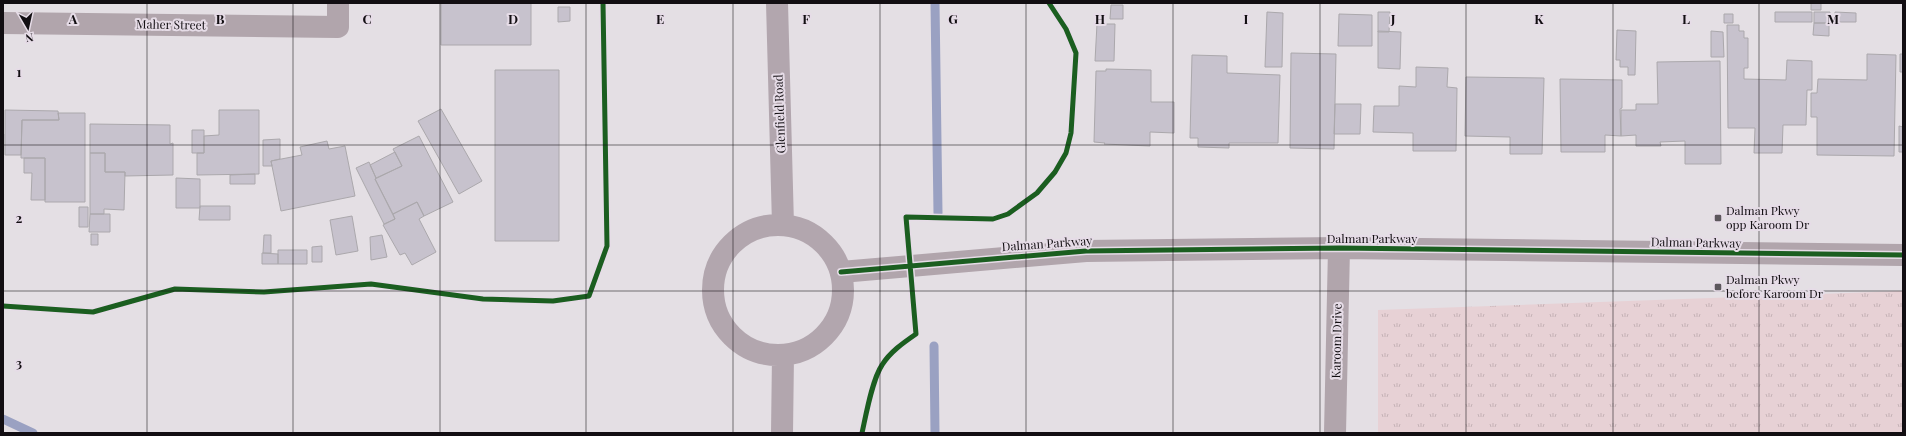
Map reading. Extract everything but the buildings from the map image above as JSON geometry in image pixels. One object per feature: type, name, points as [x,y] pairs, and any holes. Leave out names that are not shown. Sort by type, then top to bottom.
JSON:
[{"type":"main road","name":"Glenfield Road","points":[[776,3],[783,225]]},
{"type":"main road","points":[[783,225],[803,229],[820,239],[833,254],[841,272],[843,285],[843,299],[838,315],[830,329],[814,344],[801,350],[783,355],[766,353],[746,346],[728,332],[717,313],[713,292],[716,270],[726,251],[742,236],[761,226],[783,225]]},
{"type":"main road","points":[[782,433],[783,355]]},
{"type":"street","name":"Maher Street","points":[[3,23],[338,27],[338,3]]},
{"type":"street","name":"Dalman Parkway","points":[[841,272],[1086,250],[1339,248],[1903,255]]},
{"type":"street","name":"Karoom Drive","points":[[1335,433],[1339,248]]},
{"type":"green space","points":[[1903,291],[1903,433],[1378,433],[1378,310]]},
{"type":"waterway","points":[[935,3],[938,213]]},
{"type":"waterway","points":[[934,346],[935,433]]},
{"type":"waterway","points":[[3,419],[33,433]]},
{"type":"cycle path","points":[[3,306],[93,312],[175,289],[264,292],[371,284],[483,299],[553,301],[589,296],[607,246],[603,3]]},
{"type":"cycle path","points":[[862,433],[878,371],[885,360],[893,352],[916,334],[906,217],[993,219],[1008,214],[1037,193],[1055,172],[1066,153],[1071,133],[1076,53],[1066,29],[1049,3]]},
{"type":"cycle path","points":[[841,272],[1086,251],[1339,248],[1903,255]]},
{"type":"place","name":"Dalman Pkwy opp Karoom Dr","points":[[1718,218]]},
{"type":"place","name":"Dalman Pkwy before Karoom Dr","points":[[1718,287]]}]
